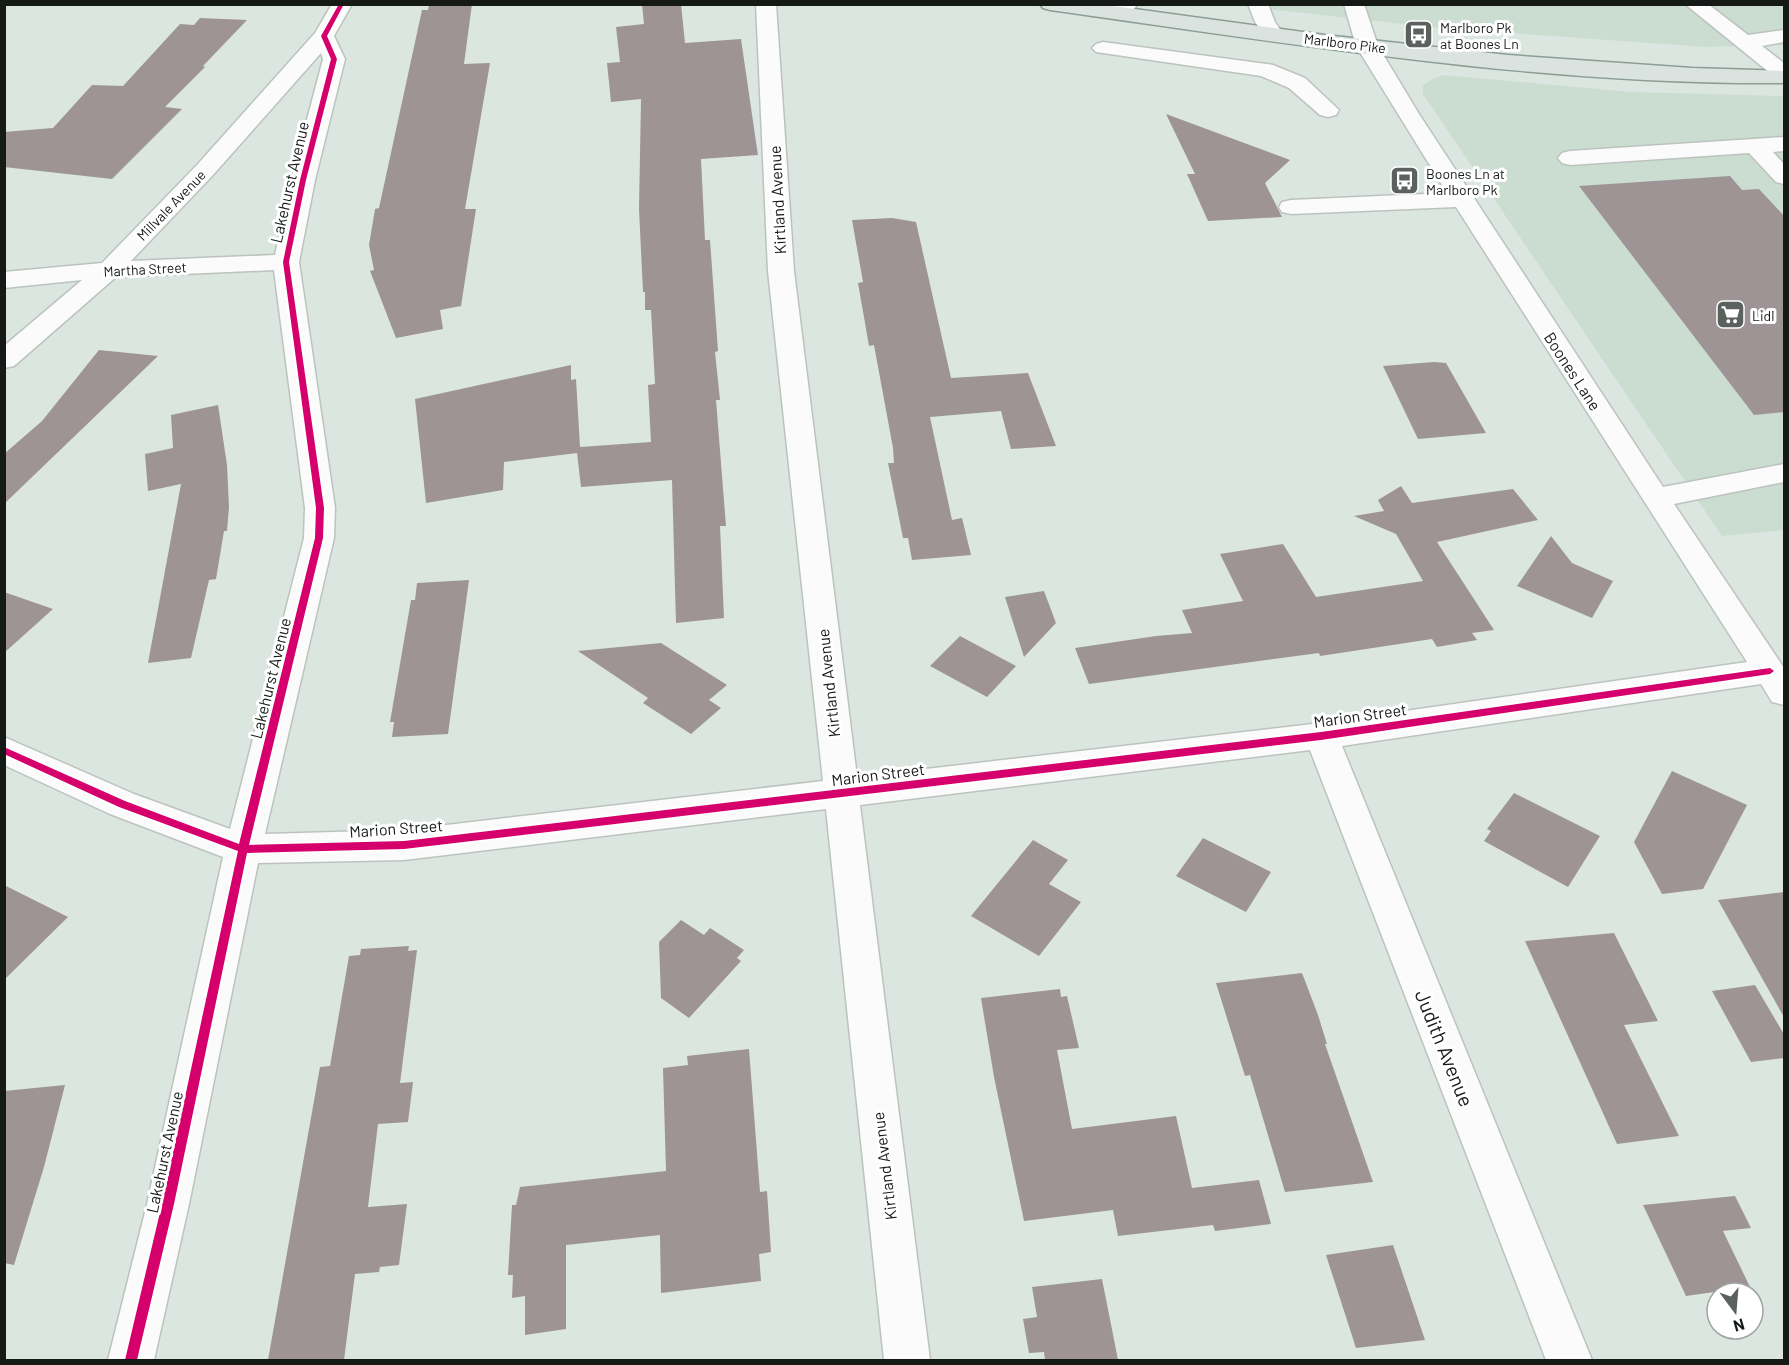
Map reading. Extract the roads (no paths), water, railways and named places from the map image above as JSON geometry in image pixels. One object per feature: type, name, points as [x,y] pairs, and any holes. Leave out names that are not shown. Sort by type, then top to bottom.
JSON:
[{"type":"main road","name":"Marlboro Pike","points":[[1050,4],[1117,8],[1274,34],[1524,65],[1688,75],[1785,75]]},
{"type":"street","points":[[324,36],[342,4]]},
{"type":"street","name":"Kirtland Avenue","points":[[765,4],[781,271],[907,1360]]},
{"type":"street","points":[[1258,4],[1265,22],[1274,34]]},
{"type":"street","name":"Boones Lane","points":[[1353,4],[1367,46],[1462,200],[1777,682]]},
{"type":"street","points":[[1695,4],[1785,75]]},
{"type":"street","name":"Lakehurst Avenue","points":[[131,1360],[168,1204],[243,849],[319,538],[320,508],[315,465],[286,262],[303,180],[334,59],[324,36]]},
{"type":"street","name":"Millvale Avenue","points":[[4,360],[109,270],[205,170],[324,36]]},
{"type":"street","points":[[1744,42],[1785,36]]},
{"type":"street","points":[[1103,48],[1265,70],[1297,83],[1328,110]]},
{"type":"street","points":[[1570,158],[1785,144]]},
{"type":"street","points":[[1755,146],[1785,177]]},
{"type":"street","points":[[1291,207],[1462,200]]},
{"type":"street","name":"Martha Street","points":[[4,280],[109,270],[286,262]]},
{"type":"street","points":[[1655,498],[1785,473]]},
{"type":"street","name":"Marion Street","points":[[4,750],[122,804],[243,849],[404,845],[1777,682]]},
{"type":"street","name":"Judith Avenue","points":[[1321,736],[1569,1360]]},
{"type":"place","name":"Marlboro Pk at Boones Ln","points":[[1419,35]]},
{"type":"place","name":"Boones Ln at Marlboro Pk","points":[[1405,181]]},
{"type":"place","name":"Lidl","points":[[1731,315]]}]
